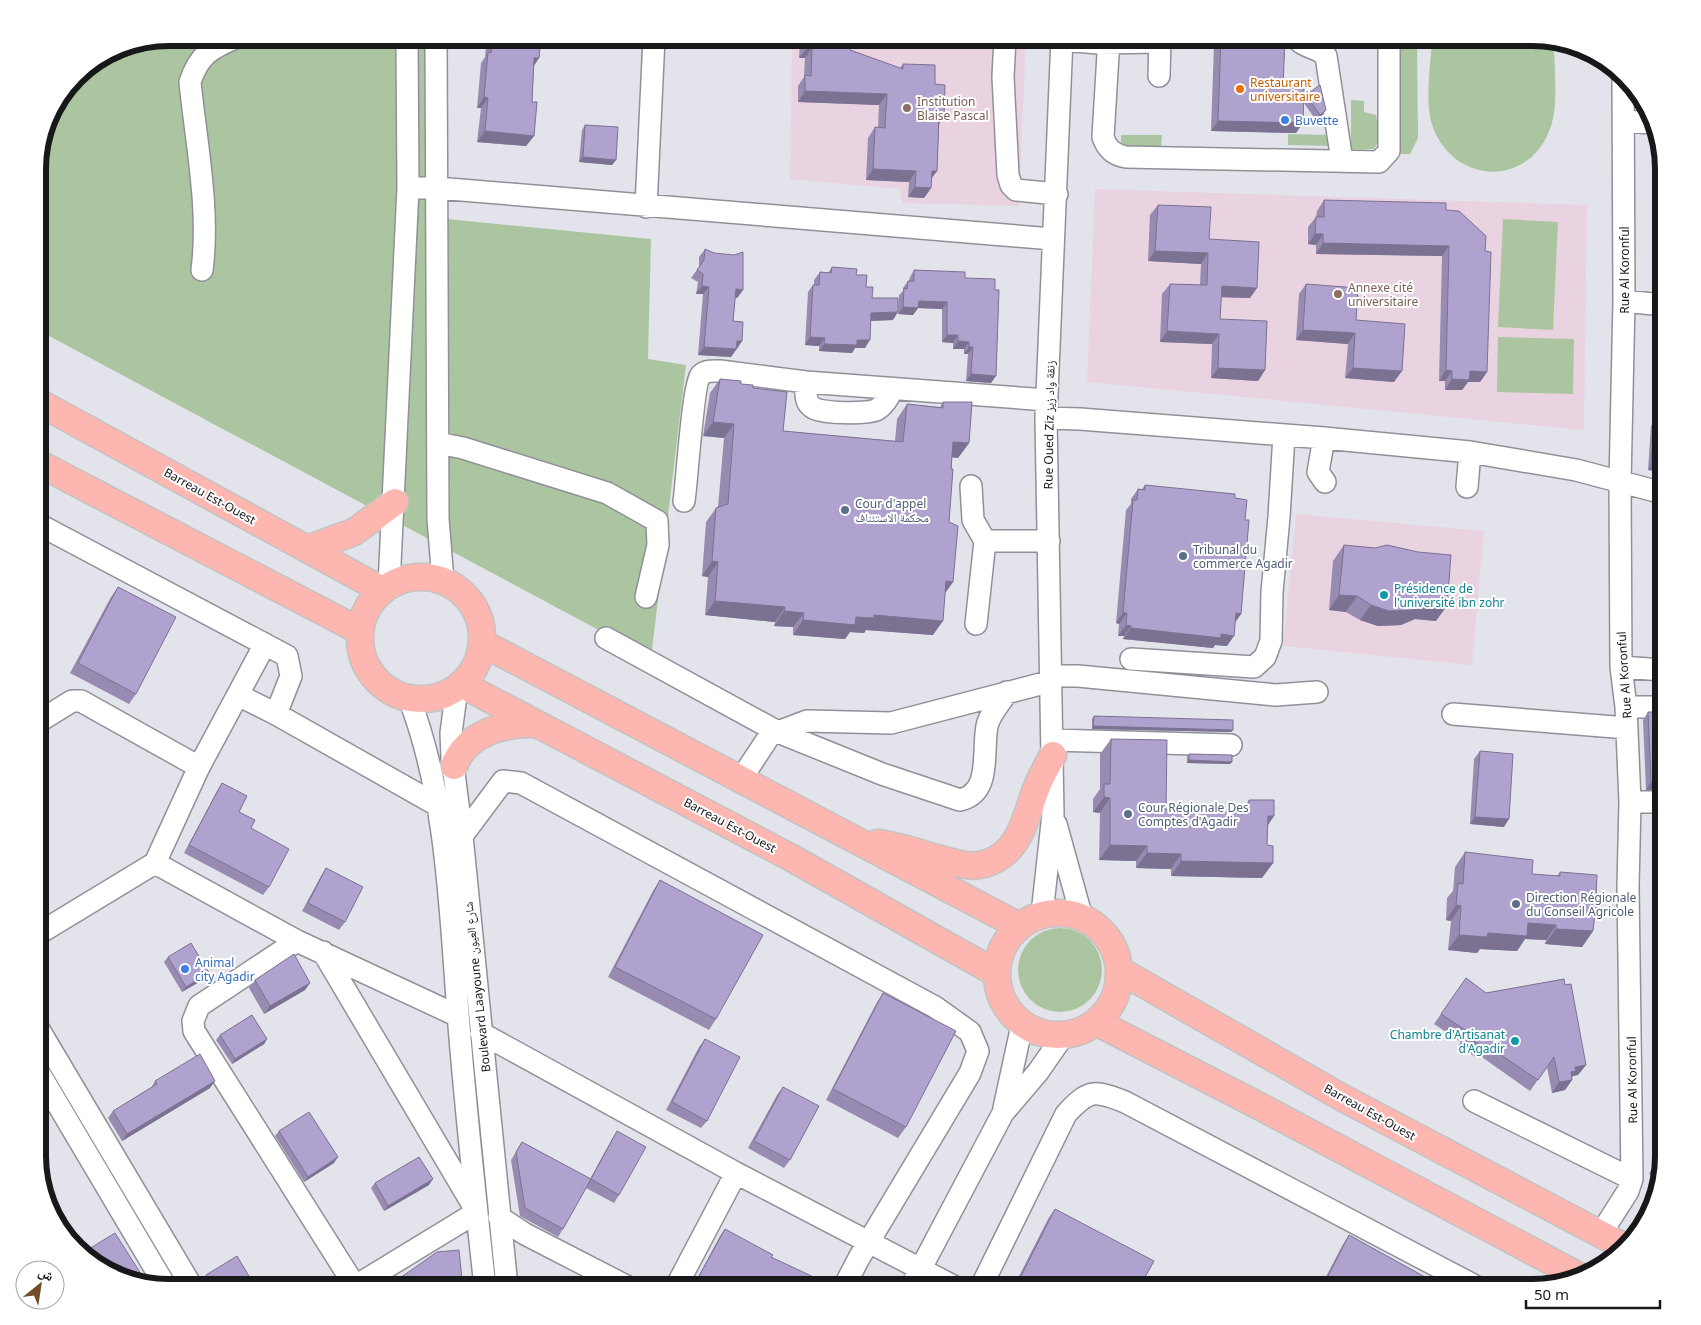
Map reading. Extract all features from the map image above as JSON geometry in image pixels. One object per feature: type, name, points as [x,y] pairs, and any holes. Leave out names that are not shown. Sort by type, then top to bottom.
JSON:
[{"type":"main road","name":"Barreau Est-Ouest","points":[[47,407],[307,549],[386,587]]},
{"type":"main road","points":[[47,468],[360,631]]},
{"type":"main road","points":[[307,549],[331,542],[354,532],[394,502]]},
{"type":"main road","points":[[425,576],[443,581],[457,588],[469,599],[477,612],[482,627],[482,643],[479,658],[472,672],[459,686],[442,696],[425,699],[409,698],[391,692],[377,681],[366,666],[360,649],[360,631],[367,608],[386,587],[407,578],[425,576]]},
{"type":"main road","points":[[482,643],[854,840],[1030,920]]},
{"type":"main road","name":"Barreau Est-Ouest","points":[[459,686],[768,845],[996,973]]},
{"type":"main road","points":[[454,766],[458,756],[470,743],[485,733],[501,726],[518,723],[536,724]]},
{"type":"main road","points":[[854,840],[912,849],[955,863],[979,867],[998,858],[1010,848],[1053,747]]},
{"type":"main road","points":[[1062,913],[1082,918],[1099,929],[1109,941],[1116,955],[1119,970],[1117,990],[1109,1008],[1096,1022],[1081,1031],[1063,1036],[1042,1034],[1022,1025],[1008,1011],[999,993],[996,973],[1002,946],[1030,920],[1062,913]]},
{"type":"main road","name":"Barreau Est-Ouest","points":[[1119,970],[1341,1097],[1618,1244]]},
{"type":"main road","points":[[1096,1022],[1572,1272]]},
{"type":"street","points":[[1005,46],[1003,77],[1009,180],[1016,190],[1057,194]]},
{"type":"street","name":"Rue Oued Ziz زنقة واد زيز","points":[[1030,920],[1053,814],[1047,409],[1062,46]]},
{"type":"street","points":[[1109,46],[1104,137],[1108,147],[1116,154],[1126,157],[1379,162],[1389,150],[1388,46]]},
{"type":"street","points":[[1159,76],[1160,46]]},
{"type":"street","points":[[1305,46],[1326,56],[1342,161]]},
{"type":"street","points":[[202,270],[205,247],[204,222],[190,82],[195,65],[203,56],[219,47]]},
{"type":"street","points":[[386,587],[394,502],[408,188],[407,47]]},
{"type":"street","points":[[436,47],[438,519],[443,581]]},
{"type":"street","points":[[646,207],[654,47]]},
{"type":"street","name":"Rue Al Koronful","points":[[1600,1235],[1628,1192],[1632,1179],[1628,886],[1630,802],[1626,717],[1621,667],[1620,483],[1624,301],[1623,87]]},
{"type":"street","points":[[1623,120],[1645,122]]},
{"type":"street","points":[[408,188],[437,188],[646,207],[1053,239]]},
{"type":"street","points":[[1624,301],[1655,304]]},
{"type":"street","points":[[684,501],[689,472],[694,396],[700,376],[706,372],[720,370],[806,382],[893,389],[1047,409],[1080,419],[1324,438],[1470,452],[1576,470],[1655,491]]},
{"type":"street","points":[[1131,660],[1254,667],[1265,657],[1271,640],[1272,592],[1284,435]]},
{"type":"street","points":[[1324,438],[1318,472],[1325,482]]},
{"type":"street","points":[[438,443],[482,453],[607,493],[657,521],[658,545],[646,597]]},
{"type":"street","points":[[1467,487],[1470,452]]},
{"type":"street","points":[[971,486],[973,520],[985,541],[976,624]]},
{"type":"street","points":[[47,529],[287,656],[291,672],[276,714]]},
{"type":"street","points":[[985,541],[1049,541]]},
{"type":"street","points":[[606,638],[778,732],[882,774],[960,800],[970,798],[981,787],[987,724],[1007,692]]},
{"type":"street","points":[[47,929],[155,863],[200,767],[265,644]]},
{"type":"street","points":[[1621,667],[1655,669]]},
{"type":"street","points":[[741,779],[770,735],[807,721],[891,723],[1052,679],[1078,676],[1276,695],[1317,692]]},
{"type":"street","name":"Boulevard Laayoune شارع العيون","points":[[459,686],[451,733],[457,810],[462,836],[506,1279]]},
{"type":"street","points":[[238,695],[276,714],[437,805]]},
{"type":"street","name":"Boulevard Laayoune شارع العيون","points":[[409,698],[423,735],[437,805],[452,931],[458,1016],[484,1279]]},
{"type":"street","points":[[47,717],[72,702],[81,702],[200,767]]},
{"type":"street","points":[[1453,714],[1626,717],[1655,709]]},
{"type":"street","points":[[1053,747],[1231,745]]},
{"type":"street","points":[[462,836],[503,782],[521,782],[936,1007],[970,1032],[978,1051],[970,1073],[849,1279]]},
{"type":"street","points":[[1630,802],[1655,802]]},
{"type":"street","name":"Rue Oued Ziz زنقة واد زيز","points":[[1053,814],[1082,918]]},
{"type":"street","points":[[155,863],[297,941],[458,1016]]},
{"type":"street","points":[[297,941],[199,1006],[193,1021],[194,1030],[349,1279]]},
{"type":"street","points":[[323,952],[477,1212],[367,1279]]},
{"type":"street","points":[[1003,1113],[1022,1025]]},
{"type":"street","points":[[481,1033],[736,1173],[940,1279]]},
{"type":"street","points":[[916,1279],[1003,1113],[1038,1072],[1063,1036]]},
{"type":"street","points":[[47,1043],[187,1279]]},
{"type":"street","points":[[47,1086],[161,1278]]},
{"type":"street","points":[[985,1279],[1066,1114],[1083,1096],[1092,1092],[1103,1093],[1126,1102],[1460,1279]]},
{"type":"street","points":[[1474,1100],[1632,1179]]},
{"type":"street","points":[[681,1279],[736,1173]]},
{"type":"street","points":[[499,1217],[525,1234],[611,1279]]},
{"type":"shaded area","name":"Institution Blaise Pascal","points":[[1026,46],[1019,206],[903,203],[899,189],[790,179],[792,47]]},
{"type":"shaded area","name":"Annexe cité universitaire","points":[[1095,189],[1587,205],[1584,430],[1087,382]]},
{"type":"shaded area","points":[[1296,514],[1484,531],[1472,665],[1283,646]]},
{"type":"green space","points":[[1400,46],[1417,46],[1418,138],[1410,154],[1399,154]]},
{"type":"green space","points":[[1431,46],[1532,46],[1554,48],[1555,98],[1550,129],[1539,149],[1524,163],[1507,170],[1488,172],[1470,167],[1454,157],[1440,142],[1429,112]]},
{"type":"green space","points":[[161,47],[429,47],[427,217],[651,239],[648,359],[686,365],[651,658],[47,335],[47,153],[50,138],[59,115],[82,82],[115,59],[145,49]]},
{"type":"green space","points":[[1351,100],[1364,101],[1364,112],[1376,115],[1380,139],[1374,149],[1351,151]]},
{"type":"green space","points":[[1288,134],[1331,135],[1331,146],[1288,145]]},
{"type":"green space","points":[[1121,135],[1162,135],[1161,147],[1121,146]]},
{"type":"green space","points":[[1503,219],[1558,222],[1553,330],[1498,327]]},
{"type":"green space","points":[[1498,337],[1574,339],[1573,394],[1497,392]]},
{"type":"green space","points":[[1052,928],[1068,928],[1084,935],[1095,946],[1102,962],[1099,986],[1090,1000],[1084,1005],[1068,1012],[1052,1012],[1036,1005],[1025,994],[1018,978],[1018,962],[1025,946],[1036,935]]},
{"type":"building","points":[[850,46],[850,50],[903,69],[903,64],[935,65],[935,84],[945,85],[944,117],[939,116],[937,171],[932,171],[931,188],[915,187],[916,171],[873,169],[875,127],[885,128],[887,94],[805,91],[805,75],[811,76],[812,48],[807,48]]},
{"type":"building","name":"Restaurant universitaire","points":[[1221,46],[1285,46],[1283,87],[1304,88],[1303,123],[1218,121]]},
{"type":"building","points":[[492,47],[540,47],[539,58],[534,58],[532,102],[537,102],[534,136],[485,131],[488,98],[484,97],[488,52],[491,53]]},
{"type":"building","points":[[1320,85],[1326,110],[1320,115],[1306,95]]},
{"type":"building","points":[[585,125],[618,127],[616,160],[583,157]]},
{"type":"building","points":[[1324,200],[1446,203],[1446,210],[1459,211],[1486,236],[1485,251],[1491,252],[1487,372],[1470,371],[1469,380],[1452,379],[1452,371],[1446,370],[1449,246],[1323,243],[1323,234],[1315,234],[1316,217],[1324,217]]},
{"type":"building","points":[[1158,205],[1211,207],[1209,239],[1259,242],[1257,288],[1222,286],[1220,319],[1267,321],[1265,370],[1218,368],[1219,334],[1167,331],[1170,284],[1207,285],[1208,253],[1155,251]]},
{"type":"building","points":[[705,249],[714,253],[734,255],[743,252],[743,290],[736,289],[733,321],[743,322],[742,341],[737,341],[736,349],[704,347],[709,287],[702,286],[703,274],[697,270],[704,260]]},
{"type":"building","points":[[832,267],[857,269],[856,275],[867,275],[866,287],[873,287],[872,298],[898,298],[898,312],[871,313],[870,340],[857,340],[857,345],[824,344],[825,338],[810,337],[813,285],[819,285],[820,272],[831,273]]},
{"type":"building","points":[[914,270],[965,272],[965,278],[995,279],[995,290],[999,290],[996,376],[971,374],[973,347],[969,347],[969,342],[958,341],[958,335],[947,335],[947,302],[919,301],[918,308],[903,307],[904,288],[907,289],[908,281],[914,281]]},
{"type":"building","points":[[1306,284],[1358,288],[1356,320],[1405,324],[1402,371],[1353,368],[1355,333],[1303,330]]},
{"type":"building","points":[[720,379],[741,381],[741,384],[753,385],[753,388],[787,392],[783,431],[903,442],[907,404],[943,408],[943,402],[972,402],[969,443],[953,442],[949,522],[958,526],[953,582],[946,581],[943,621],[874,615],[874,618],[856,617],[855,625],[803,620],[804,613],[784,611],[785,607],[715,601],[718,562],[712,561],[716,508],[728,504],[734,424],[713,422]]},
{"type":"building","points":[[1655,420],[1655,465],[1651,465]]},
{"type":"building","points":[[1145,485],[1235,494],[1235,498],[1247,500],[1245,520],[1249,520],[1241,614],[1236,613],[1234,636],[1221,634],[1221,638],[1131,628],[1131,626],[1126,625],[1127,613],[1123,613],[1133,500],[1137,500],[1138,489],[1145,490]]},
{"type":"building","name":"Présidence de l'université ibn zohr","points":[[1344,545],[1375,548],[1387,545],[1418,552],[1451,555],[1447,606],[1426,604],[1412,610],[1389,611],[1371,605],[1357,596],[1339,595]]},
{"type":"building","points":[[118,587],[176,617],[136,694],[78,663]]},
{"type":"building","points":[[1648,712],[1655,712],[1655,782],[1651,782]]},
{"type":"building","points":[[1094,716],[1233,720],[1233,730],[1093,726]]},
{"type":"building","name":"Cour Régionale Des Comptes d'Agadir","points":[[1111,739],[1167,740],[1166,810],[1249,812],[1249,800],[1274,800],[1274,816],[1268,816],[1267,845],[1273,846],[1273,863],[1181,861],[1181,854],[1147,853],[1147,846],[1110,845],[1110,798],[1104,797],[1104,784],[1110,784]]},
{"type":"building","points":[[1480,751],[1513,754],[1509,819],[1475,817]]},
{"type":"building","points":[[1189,754],[1232,755],[1232,762],[1189,760]]},
{"type":"building","points":[[222,783],[247,796],[239,812],[255,820],[251,828],[289,849],[269,887],[189,845]]},
{"type":"building","points":[[1465,852],[1533,860],[1532,874],[1560,876],[1560,872],[1597,875],[1596,897],[1600,898],[1599,913],[1595,913],[1593,931],[1556,929],[1556,925],[1528,923],[1527,936],[1488,933],[1487,937],[1459,935],[1461,906],[1456,905],[1458,883],[1463,884]]},
{"type":"building","points":[[326,868],[363,887],[345,922],[308,903]]},
{"type":"building","points":[[660,880],[763,935],[716,1019],[615,967]]},
{"type":"building","points":[[191,943],[209,973],[186,987],[168,957]]},
{"type":"building","points":[[294,954],[310,983],[270,1006],[255,980]]},
{"type":"building","name":"Chambre d'Artisanat d'Agadir","points":[[1466,978],[1486,993],[1564,979],[1565,985],[1571,984],[1586,1065],[1575,1067],[1576,1071],[1571,1072],[1572,1080],[1559,1082],[1554,1057],[1538,1080],[1486,1045],[1484,1048],[1466,1035],[1468,1032],[1441,1014]]},
{"type":"building","points":[[883,993],[956,1031],[906,1127],[833,1089]]},
{"type":"building","points":[[252,1015],[267,1039],[235,1059],[220,1035]]},
{"type":"building","points":[[705,1039],[740,1057],[707,1121],[672,1102]]},
{"type":"building","points":[[200,1054],[215,1081],[127,1134],[113,1111],[157,1084],[155,1081]]},
{"type":"building","points":[[783,1087],[819,1106],[790,1160],[754,1141]]},
{"type":"building","points":[[309,1112],[338,1157],[308,1177],[279,1131]]},
{"type":"building","points":[[617,1131],[646,1147],[619,1195],[591,1179]]},
{"type":"building","points":[[522,1142],[591,1179],[563,1229],[525,1208],[516,1152]]},
{"type":"building","points":[[419,1157],[433,1179],[388,1206],[375,1183]]},
{"type":"building","points":[[1055,1209],[1154,1261],[1144,1279],[1020,1279]]},
{"type":"building","points":[[725,1229],[773,1255],[771,1257],[818,1279],[697,1279]]},
{"type":"building","points":[[115,1233],[142,1275],[115,1266],[89,1249]]},
{"type":"building","points":[[1349,1235],[1429,1279],[1327,1279]]},
{"type":"building","points":[[459,1250],[462,1279],[400,1279],[400,1278],[437,1252]]},
{"type":"building","points":[[237,1256],[251,1279],[208,1279],[206,1275]]},
{"type":"place","name":"Restaurant universitaire","points":[[1240,89]]},
{"type":"place","name":"Institution Blaise Pascal","points":[[907,108]]},
{"type":"place","name":"Buvette","points":[[1285,120]]},
{"type":"place","name":"Annexe cité universitaire","points":[[1338,294]]},
{"type":"place","name":"Cour d'appel محكمة الاستئناف","points":[[845,510]]},
{"type":"place","name":"Tribunal du commerce Agadir","points":[[1183,556]]},
{"type":"place","name":"Présidence de l'université ibn zohr","points":[[1384,595]]},
{"type":"place","name":"Cour Régionale Des Comptes d'Agadir","points":[[1128,814]]},
{"type":"place","name":"Direction Régionale du Conseil Agricole","points":[[1516,904]]},
{"type":"place","name":"Animal city Agadir","points":[[185,969]]},
{"type":"place","name":"Chambre d'Artisanat d'Agadir","points":[[1515,1041]]}]
